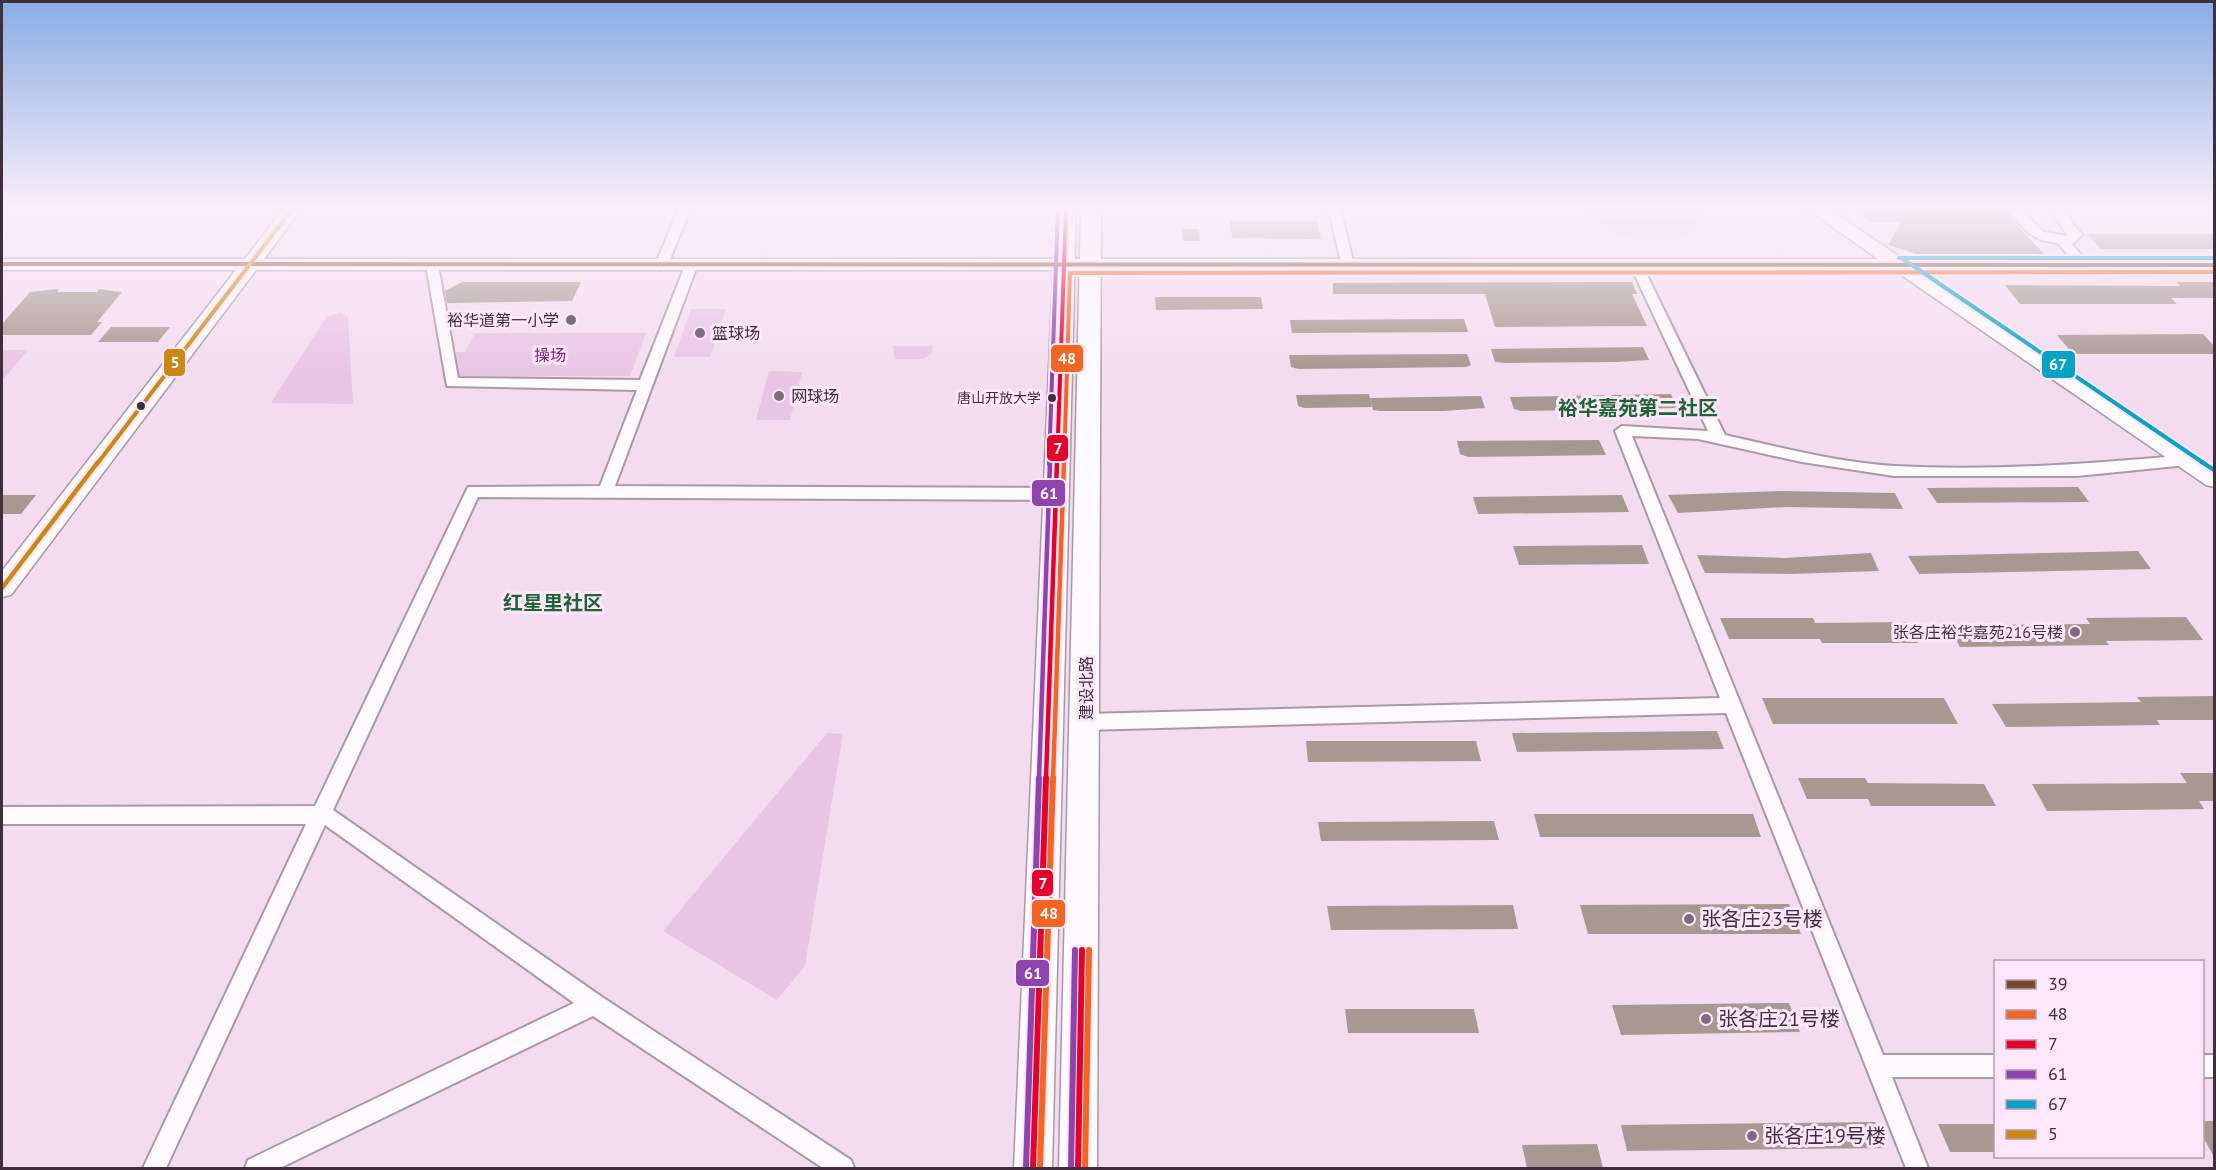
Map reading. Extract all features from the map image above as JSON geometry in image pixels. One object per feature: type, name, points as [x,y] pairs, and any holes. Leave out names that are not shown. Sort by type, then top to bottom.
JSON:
[{"type":"main road","name":"建设北路","points":[[1075,263],[1085,722],[1078,1168]]},
{"type":"main road","name":"建设北路","points":[[1033,1168],[1055,494],[1077,263]]},
{"type":"street","points":[[2,588],[252,263]]},
{"type":"street","points":[[1895,263],[2214,479]]},
{"type":"street","points":[[2,264],[2214,265]]},
{"type":"street","points":[[432,265],[452,383],[646,385]]},
{"type":"street","points":[[1636,265],[1719,438]]},
{"type":"street","points":[[605,492],[691,266]]},
{"type":"street","points":[[1917,1168],[1622,431],[1719,438],[1782,453],[1894,471],[2077,471],[2187,460]]},
{"type":"street","points":[[154,1168],[473,491],[1055,494]]},
{"type":"street","points":[[1085,722],[1732,705]]},
{"type":"street","points":[[2,815],[321,815],[329,818],[594,1004],[843,1168]]},
{"type":"street","points":[[256,1168],[594,1004]]},
{"type":"street","points":[[1876,1066],[1994,1066]]},
{"type":"green space","name":"篮球场","points":[[691,309],[726,309],[710,357],[674,357]]},
{"type":"green space","points":[[340,313],[348,317],[353,404],[271,403],[327,316]]},
{"type":"green space","name":"操场","points":[[475,333],[646,333],[630,376],[458,376],[454,352],[465,352]]},
{"type":"green space","points":[[893,346],[933,346],[932,353],[923,359],[895,359]]},
{"type":"green space","points":[[2,350],[28,350],[2,381]]},
{"type":"green space","name":"网球场","points":[[769,371],[802,372],[790,420],[756,420]]},
{"type":"green space","points":[[827,733],[843,734],[805,966],[777,1000],[663,931]]},
{"type":"building","points":[[462,282],[581,282],[572,301],[447,303],[445,291]]},
{"type":"building","points":[[1632,282],[1637,294],[1632,294],[1647,326],[1495,327],[1485,294],[1333,294],[1333,283]]},
{"type":"building","points":[[2177,282],[2214,282],[2214,298],[2171,298],[2177,304],[2020,304],[2005,285],[2180,286]]},
{"type":"building","points":[[59,289],[57,292],[97,292],[99,289],[122,292],[97,322],[102,322],[91,335],[2,335],[2,324],[30,292]]},
{"type":"building","points":[[1155,297],[1261,297],[1263,309],[1156,310]]},
{"type":"building","points":[[1464,319],[1468,332],[1292,333],[1290,320]]},
{"type":"building","points":[[111,327],[170,327],[158,342],[98,342]]},
{"type":"building","points":[[2203,334],[2214,346],[2214,354],[2073,354],[2057,335]]},
{"type":"building","points":[[1643,347],[1649,360],[1616,362],[1495,362],[1491,349]]},
{"type":"building","points":[[1467,354],[1471,365],[1466,367],[1298,369],[1291,367],[1289,355]]},
{"type":"building","points":[[1369,394],[1372,407],[1304,408],[1298,406],[1296,395]]},
{"type":"building","points":[[1671,394],[1677,408],[1521,411],[1514,409],[1510,397]]},
{"type":"building","points":[[1481,396],[1485,408],[1444,411],[1373,410],[1370,398]]},
{"type":"building","points":[[1599,440],[1606,455],[1468,457],[1460,454],[1457,441]]},
{"type":"building","points":[[2078,487],[2089,502],[1937,503],[1927,488]]},
{"type":"building","points":[[1780,491],[1895,493],[1903,509],[1786,507],[1678,513],[1668,495]]},
{"type":"building","points":[[2,495],[36,495],[21,514],[2,514]]},
{"type":"building","points":[[1622,495],[1629,512],[1478,514],[1473,497]]},
{"type":"building","points":[[1642,545],[1649,564],[1519,565],[1513,546]]},
{"type":"building","points":[[2138,551],[2151,569],[1919,574],[1908,556]]},
{"type":"building","points":[[1871,553],[1879,571],[1791,574],[1705,573],[1697,555],[1784,558]]},
{"type":"building","name":"张各庄裕华嘉苑216号楼","points":[[2186,617],[2203,640],[2106,641],[2109,645],[1960,647],[1948,625],[2090,624],[2086,618]]},
{"type":"building","points":[[1720,618],[1813,618],[1815,623],[1907,622],[1918,643],[1822,643],[1820,639],[1729,639]]},
{"type":"building","points":[[2214,696],[2214,720],[2157,720],[2160,725],[2006,727],[1992,704],[2141,702],[2137,697]]},
{"type":"building","points":[[1762,698],[1944,698],[1958,724],[1773,724]]},
{"type":"building","points":[[1717,731],[1724,749],[1517,752],[1512,733]]},
{"type":"building","points":[[1306,741],[1476,741],[1481,761],[1308,762]]},
{"type":"building","points":[[2180,773],[2214,773],[2214,801],[2199,801],[2204,809],[2047,811],[2032,784],[2187,783]]},
{"type":"building","points":[[1798,778],[1865,778],[1868,783],[1984,784],[1996,806],[1871,806],[1868,799],[1807,799]]},
{"type":"building","points":[[1534,814],[1753,814],[1761,837],[1540,837]]},
{"type":"building","points":[[1494,821],[1499,840],[1321,841],[1318,822]]},
{"type":"building","name":"张各庄23号楼","points":[[1789,904],[1801,934],[1588,934],[1580,905]]},
{"type":"building","points":[[1513,905],[1518,929],[1331,930],[1327,906]]},
{"type":"building","name":"张各庄21号楼","points":[[1789,1003],[1800,1032],[1621,1035],[1612,1005]]},
{"type":"building","points":[[1345,1009],[1474,1009],[1479,1033],[1348,1033]]},
{"type":"building","points":[[2204,1121],[2214,1121],[2214,1157],[2204,1139]]},
{"type":"building","name":"张各庄19号楼","points":[[1875,1122],[1885,1148],[1627,1151],[1621,1125]]},
{"type":"building","points":[[1938,1124],[1994,1124],[1994,1152],[1950,1152]]},
{"type":"building","points":[[1597,1144],[1603,1168],[1527,1168],[1522,1145]]},
{"type":"transit line","name":"5","points":[[2,588],[251,263]]},
{"type":"transit line","name":"61","points":[[1026,1168],[1056,263]]},
{"type":"transit line","name":"7","points":[[1033,1168],[1064,263]]},
{"type":"transit line","name":"67","points":[[1908,263],[2214,470]]},
{"type":"transit line","name":"39","points":[[2,264],[2214,265]]},
{"type":"transit line","name":"48","points":[[1040,1168],[1070,273],[2214,272]]},
{"type":"transit line","name":"61","points":[[1071,1168],[1075,950]]},
{"type":"transit line","name":"7","points":[[1078,1168],[1082,950]]},
{"type":"transit line","name":"48","points":[[1085,1168],[1089,950]]},
{"type":"place","name":"裕华道第一小学","points":[[571,320]]},
{"type":"place","name":"篮球场","points":[[700,333]]},
{"type":"place","name":"网球场","points":[[779,396]]},
{"type":"place","name":"唐山开放大学","points":[[1052,398]]},
{"type":"place","name":"张各庄裕华嘉苑216号楼","points":[[2075,632]]},
{"type":"place","name":"张各庄23号楼","points":[[1689,919]]},
{"type":"place","name":"张各庄21号楼","points":[[1706,1019]]},
{"type":"place","name":"张各庄19号楼","points":[[1752,1136]]},
{"type":"district","name":"裕华嘉苑第二社区","points":[[1638,408]]},
{"type":"district","name":"红星里社区","points":[[553,603]]}]
